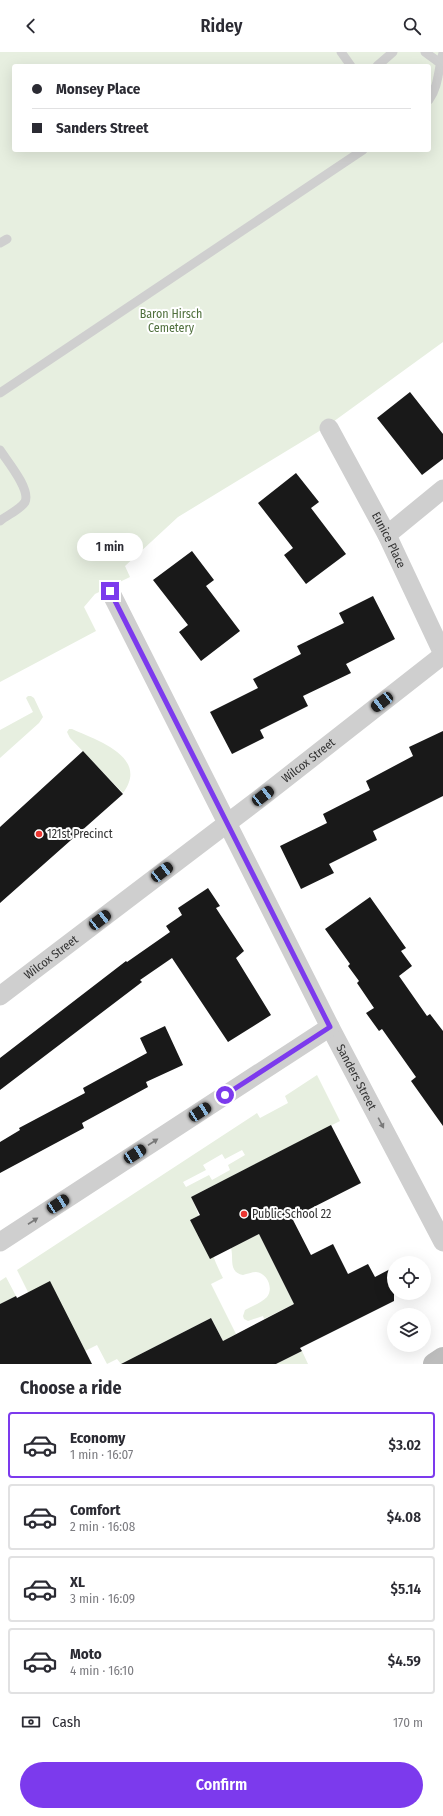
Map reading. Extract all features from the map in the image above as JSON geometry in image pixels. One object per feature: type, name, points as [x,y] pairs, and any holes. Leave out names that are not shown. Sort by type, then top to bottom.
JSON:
[{"type":"main road","points":[[434,1364],[443,1358]]},
{"type":"street","name":"Eunice Place","points":[[329,428],[387,534],[443,655]]},
{"type":"street","points":[[387,534],[443,489]]},
{"type":"street","name":"Sanders Street","points":[[110,591],[330,1027],[443,1242]]},
{"type":"street","name":"Wilcox Street","points":[[0,996],[443,655]]},
{"type":"street","points":[[0,1242],[330,1027]]},
{"type":"lane","points":[[341,52],[350,64]]},
{"type":"lane","points":[[379,64],[393,52]]},
{"type":"lane","points":[[425,52],[440,63]]},
{"type":"lane","points":[[431,95],[438,79],[443,53]]},
{"type":"lane","points":[[0,393],[360,152]]},
{"type":"lane","points":[[0,450],[24,487],[26,495],[24,502],[0,521]]},
{"type":"green space","name":"Baron Hirsch Cemetery","points":[[0,52],[443,52],[443,342],[326,427],[178,517],[125,566],[130,577],[95,594],[84,607],[96,631],[0,682]]},
{"type":"green space","points":[[28,696],[34,698],[43,717],[39,723],[0,758],[0,730],[33,712],[26,698]]},
{"type":"green space","points":[[69,729],[106,745],[117,752],[125,760],[130,769],[130,780],[123,793],[70,738],[67,732]]},
{"type":"green space","points":[[317,1075],[340,1121],[191,1197],[223,1278],[211,1284],[236,1334],[223,1341],[211,1318],[121,1364],[117,1359],[107,1364],[97,1345],[85,1351],[28,1292],[17,1270],[257,1113],[260,1118],[288,1103],[285,1096]],"holes":[[[242,1150],[245,1155],[228,1165],[230,1170],[212,1180],[209,1175],[186,1187],[183,1182],[206,1170],[203,1165],[222,1154],[225,1159]]]},
{"type":"green space","points":[[259,1234],[294,1304],[264,1319],[263,1316],[248,1321],[244,1319],[243,1316],[245,1310],[267,1297],[270,1289],[266,1278],[260,1273],[254,1272],[243,1275],[235,1271],[232,1264],[231,1248]]},
{"type":"green space","points":[[6,1277],[16,1296],[0,1304],[0,1281]]},
{"type":"green space","points":[[302,1351],[308,1364],[276,1364]]},
{"type":"building","points":[[410,392],[443,434],[443,459],[422,475],[377,418]]},
{"type":"building","points":[[296,473],[319,502],[311,508],[346,554],[306,584],[284,555],[293,548],[258,503]]},
{"type":"building","points":[[192,551],[214,580],[206,586],[240,631],[201,661],[179,632],[188,625],[153,580]]},
{"type":"building","points":[[373,596],[395,639],[346,664],[351,673],[303,696],[308,706],[260,730],[264,738],[232,754],[210,712],[258,688],[253,679],[301,654],[297,646],[344,623],[339,613]]},
{"type":"building","points":[[443,731],[443,796],[373,831],[377,840],[329,864],[334,873],[301,889],[280,846],[327,823],[323,814],[370,790],[366,781],[413,756],[409,747]]},
{"type":"building","name":"121st Precinct","points":[[83,751],[123,794],[0,903],[0,827]]},
{"type":"building","points":[[208,888],[220,906],[216,908],[244,951],[236,958],[271,1015],[228,1042],[172,958],[140,980],[142,982],[0,1090],[0,1058],[126,961],[127,962],[170,932],[166,926],[182,915],[178,908]]},
{"type":"building","points":[[370,897],[406,948],[401,951],[412,966],[399,976],[427,1016],[430,1014],[443,1031],[443,1126],[411,1081],[416,1077],[382,1029],[379,1031],[366,1013],[374,1008],[357,983],[359,981],[348,966],[350,964],[325,929]]},
{"type":"building","points":[[165,1026],[183,1065],[146,1082],[148,1087],[82,1123],[84,1128],[0,1173],[0,1142],[20,1130],[19,1128],[85,1093],[83,1088],[147,1053],[140,1038]]},
{"type":"building","points":[[331,1125],[361,1183],[292,1218],[311,1255],[333,1244],[348,1274],[368,1264],[375,1277],[387,1271],[387,1300],[394,1301],[300,1348],[302,1351],[276,1364],[121,1364],[211,1318],[223,1341],[294,1304],[259,1234],[210,1259],[190,1220],[200,1215],[191,1197]]},
{"type":"building","points":[[50,1281],[92,1364],[0,1364],[0,1304],[16,1296],[17,1298]]},
{"type":"place","name":"121st Precinct","points":[[39,834]]},
{"type":"place","name":"Public School 22","points":[[244,1214]]},
{"type":"route","points":[[110,591],[330,1027],[225,1095]]}]
